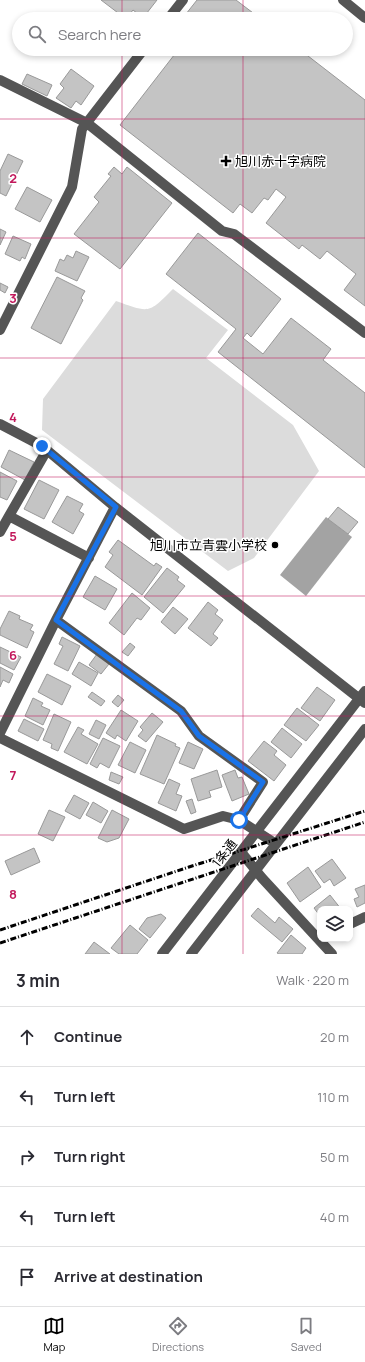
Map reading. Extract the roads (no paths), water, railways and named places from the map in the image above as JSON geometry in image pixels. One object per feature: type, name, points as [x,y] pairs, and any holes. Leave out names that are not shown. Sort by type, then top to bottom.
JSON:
[{"type":"street","points":[[174,12],[183,0]]},
{"type":"street","points":[[342,0],[365,18]]},
{"type":"street","points":[[0,330],[72,187],[82,129],[139,56]]},
{"type":"street","points":[[0,80],[87,123],[222,231],[234,234],[365,332]]},
{"type":"street","points":[[0,424],[42,446],[116,507],[363,698]]},
{"type":"street","points":[[0,532],[47,450]]},
{"type":"street","points":[[0,734],[56,620],[116,507]]},
{"type":"street","points":[[9,516],[89,558]]},
{"type":"street","points":[[56,620],[181,711],[199,736],[263,782],[239,820]]},
{"type":"street","name":"1条通","points":[[162,954],[257,831],[363,698]]},
{"type":"street","points":[[191,954],[365,729]]},
{"type":"street","points":[[0,738],[184,830],[223,816],[239,820],[276,844]]},
{"type":"street","points":[[241,852],[262,878],[317,936]]},
{"type":"street","points":[[353,923],[365,917]]},
{"type":"street","points":[[322,942],[332,954]]},
{"type":"railway","points":[[0,930],[189,867],[365,811]]},
{"type":"railway","points":[[0,943],[365,822]]},
{"type":"place","name":"旭川赤十字病院","points":[[226,161]]},
{"type":"place","name":"旭川市立青雲小学校","points":[[275,545]]}]
